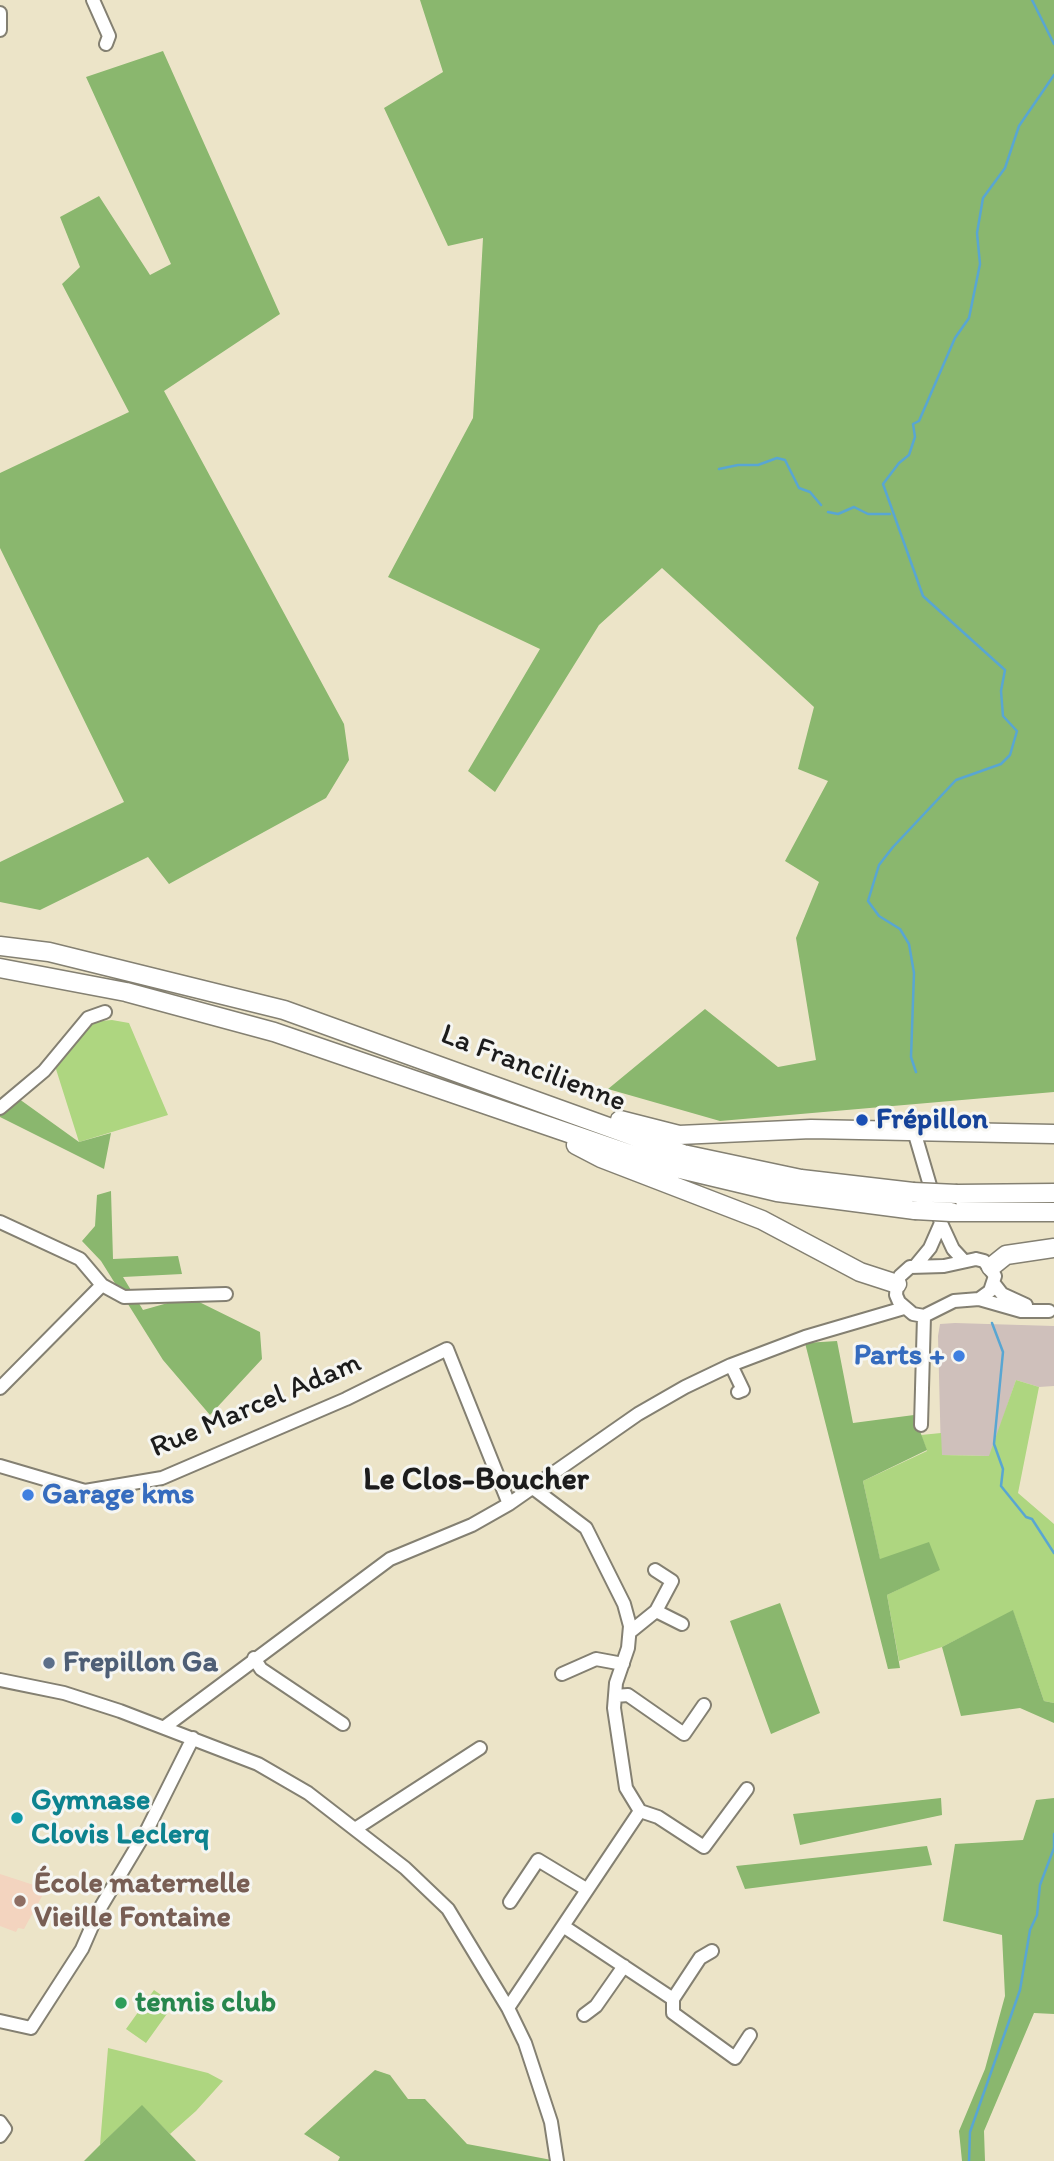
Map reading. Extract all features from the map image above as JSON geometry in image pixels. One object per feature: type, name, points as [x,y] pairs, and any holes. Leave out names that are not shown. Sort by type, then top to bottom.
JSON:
[{"type":"highway","points":[[0,933],[41,944],[49,952]]},
{"type":"highway","name":"La Francilienne","points":[[0,946],[49,952],[284,1010],[683,1154],[914,1201],[946,1217],[1054,1212]]},
{"type":"highway","name":"La Francilienne","points":[[0,968],[125,992],[274,1032],[659,1164],[777,1192],[914,1201],[957,1194],[1054,1193]]},
{"type":"highway","points":[[0,979],[35,983],[47,979]]},
{"type":"highway","points":[[531,1100],[564,1103],[679,1135],[811,1129],[1054,1134]]},
{"type":"highway","points":[[536,1123],[601,1158],[762,1220],[897,1289]]},
{"type":"highway","points":[[993,1276],[1006,1255],[1054,1248]]},
{"type":"street","points":[[93,0],[109,36],[106,44]]},
{"type":"street","points":[[0,13],[0,30]]},
{"type":"street","points":[[0,1108],[44,1071],[88,1018],[105,1012]]},
{"type":"street","points":[[914,1131],[946,1217],[953,1249],[964,1261]]},
{"type":"street","points":[[916,1265],[946,1217]]},
{"type":"street","points":[[0,1222],[80,1259],[102,1284],[124,1297],[226,1294]]},
{"type":"street","points":[[883,1312],[905,1270],[916,1265],[944,1266],[976,1259],[1017,1303],[1051,1312]]},
{"type":"street","points":[[979,1299],[993,1276]]},
{"type":"street","points":[[0,1388],[102,1284]]},
{"type":"street","points":[[897,1289],[904,1308]]},
{"type":"street","points":[[166,1726],[390,1559],[472,1525],[509,1504],[638,1414],[730,1365],[883,1312],[904,1308],[924,1316],[954,1301],[979,1299],[1021,1311],[1051,1312]]},
{"type":"street","points":[[921,1425],[924,1316]]},
{"type":"street","name":"Rue Marcel Adam","points":[[0,1466],[85,1491],[162,1478],[346,1399],[447,1349],[509,1504]]},
{"type":"street","points":[[730,1365],[743,1390],[738,1392]]},
{"type":"street","points":[[533,1488],[586,1528],[624,1604],[630,1632],[615,1696],[626,1788],[640,1811],[658,1816],[704,1847],[747,1789]]},
{"type":"street","points":[[630,1632],[656,1611],[672,1581],[655,1570]]},
{"type":"street","points":[[656,1611],[681,1624]]},
{"type":"street","points":[[254,1658],[261,1669],[343,1724]]},
{"type":"street","points":[[562,1674],[596,1659],[623,1664]]},
{"type":"street","points":[[0,1680],[70,1695],[166,1726],[258,1764],[288,1781],[405,1868],[448,1909],[508,2008],[525,2043],[551,2122],[556,2161]]},
{"type":"street","points":[[615,1696],[628,1695],[684,1734],[704,1705]]},
{"type":"street","points":[[0,2021],[31,2028],[82,1949],[99,1910],[148,1828],[193,1738]]},
{"type":"street","points":[[355,1829],[480,1748]]},
{"type":"street","points":[[508,2008],[640,1811]]},
{"type":"street","points":[[510,1902],[538,1860],[586,1889]]},
{"type":"street","points":[[563,1926],[673,1999]]},
{"type":"street","points":[[712,1951],[700,1958],[673,1999],[673,2013],[735,2058],[750,2035]]},
{"type":"street","points":[[584,2015],[596,2006],[624,1966]]},
{"type":"shaded area","points":[[940,1324],[1054,1326],[1054,1386],[1039,1387],[1016,1380],[990,1456],[941,1455],[938,1336]]},
{"type":"shaded area","name":"École maternelle Vieille Fontaine","points":[[0,1874],[46,1889],[24,1929],[18,1928],[16,1932],[0,1926]]},
{"type":"green space","points":[[420,0],[1054,0],[1054,1092],[720,1121],[608,1089],[705,1009],[778,1067],[816,1060],[796,938],[819,882],[785,861],[828,781],[798,769],[814,707],[662,568],[599,625],[495,792],[468,771],[540,649],[388,577],[473,418],[483,238],[448,246],[384,108],[443,72]]},
{"type":"green space","points":[[163,51],[280,314],[164,391],[344,724],[349,760],[326,798],[169,884],[148,857],[40,910],[0,902],[0,862],[124,802],[0,548],[0,473],[129,412],[62,284],[80,267],[60,217],[99,196],[150,275],[171,264],[86,77]]},
{"type":"green space","points":[[112,1020],[129,1023],[168,1115],[79,1142],[55,1066],[90,1022]]},
{"type":"green space","points":[[15,1096],[79,1142],[111,1133],[104,1169],[0,1117],[0,1108]]},
{"type":"green space","points":[[111,1191],[113,1259],[178,1256],[182,1274],[123,1277],[143,1310],[189,1297],[260,1332],[262,1359],[210,1415],[163,1360],[101,1261],[82,1241],[95,1226],[97,1195]]},
{"type":"green space","points":[[837,1341],[853,1423],[914,1415],[927,1450],[863,1481],[880,1559],[929,1542],[940,1570],[887,1595],[900,1668],[888,1669],[805,1343]]},
{"type":"green space","points":[[1016,1380],[1039,1387],[1018,1493],[1054,1524],[1054,1703],[1044,1701],[1013,1611],[942,1647],[899,1661],[887,1595],[940,1569],[880,1560],[863,1481],[927,1451],[921,1435],[941,1433],[942,1455],[989,1456]]},
{"type":"green space","points":[[780,1603],[820,1713],[771,1734],[730,1621]]},
{"type":"green space","points":[[1013,1610],[1044,1701],[1054,1703],[1054,1723],[1020,1708],[961,1716],[942,1647]]},
{"type":"green space","points":[[941,1798],[942,1815],[800,1845],[793,1814]]},
{"type":"green space","points":[[1054,1798],[1054,2014],[1034,2013],[984,2131],[985,2161],[962,2161],[959,2131],[985,2069],[1005,1996],[1002,1935],[943,1921],[955,1844],[1023,1840],[1036,1800]]},
{"type":"green space","points":[[927,1846],[932,1865],[745,1889],[736,1866]]},
{"type":"green space","points":[[154,1990],[174,2004],[146,2043],[126,2029]]},
{"type":"green space","points":[[108,2048],[208,2073],[223,2081],[196,2111],[170,2134],[142,2106],[100,2145]]},
{"type":"green space","points":[[375,2070],[390,2075],[408,2099],[425,2099],[467,2144],[557,2161],[338,2161],[340,2157],[304,2134]]},
{"type":"green space","points":[[142,2105],[196,2161],[84,2161],[100,2145]]},
{"type":"waterway","points":[[1032,0],[1054,44]]},
{"type":"waterway","points":[[916,1072],[911,1057],[914,973],[909,944],[900,929],[879,916],[868,901],[879,865],[893,847],[956,780],[1001,764],[1010,755],[1017,731],[1003,716],[1001,691],[1005,670],[923,596],[883,484],[899,463],[909,455],[915,437],[913,424],[919,421],[955,338],[969,318],[980,264],[977,233],[983,198],[1005,168],[1019,126],[1054,75]]},
{"type":"waterway","points":[[719,469],[758,465],[777,458],[785,460],[799,488],[810,492],[821,505]]},
{"type":"waterway","points":[[828,512],[838,514],[854,507],[868,514],[890,514]]},
{"type":"waterway","points":[[992,1323],[1003,1352],[994,1444],[1003,1469],[1001,1486],[1026,1517],[1032,1519],[1054,1553]]},
{"type":"waterway","points":[[969,2161],[970,2132],[1020,1990],[1030,1930],[1037,1915],[1040,1885],[1054,1848],[1054,1834]]},
{"type":"place","name":"Frépillon","points":[[862,1120]]},
{"type":"place","name":"Parts +","points":[[959,1356]]},
{"type":"place","name":"Garage kms","points":[[28,1495]]},
{"type":"place","name":"Frepillon Ga","points":[[49,1663]]},
{"type":"place","name":"Gymnase Clovis Leclerq","points":[[17,1818]]},
{"type":"place","name":"École maternelle Vieille Fontaine","points":[[20,1901]]},
{"type":"place","name":"tennis club","points":[[121,2003]]},
{"type":"district","name":"Le Clos-Boucher","points":[[476,1481]]}]
